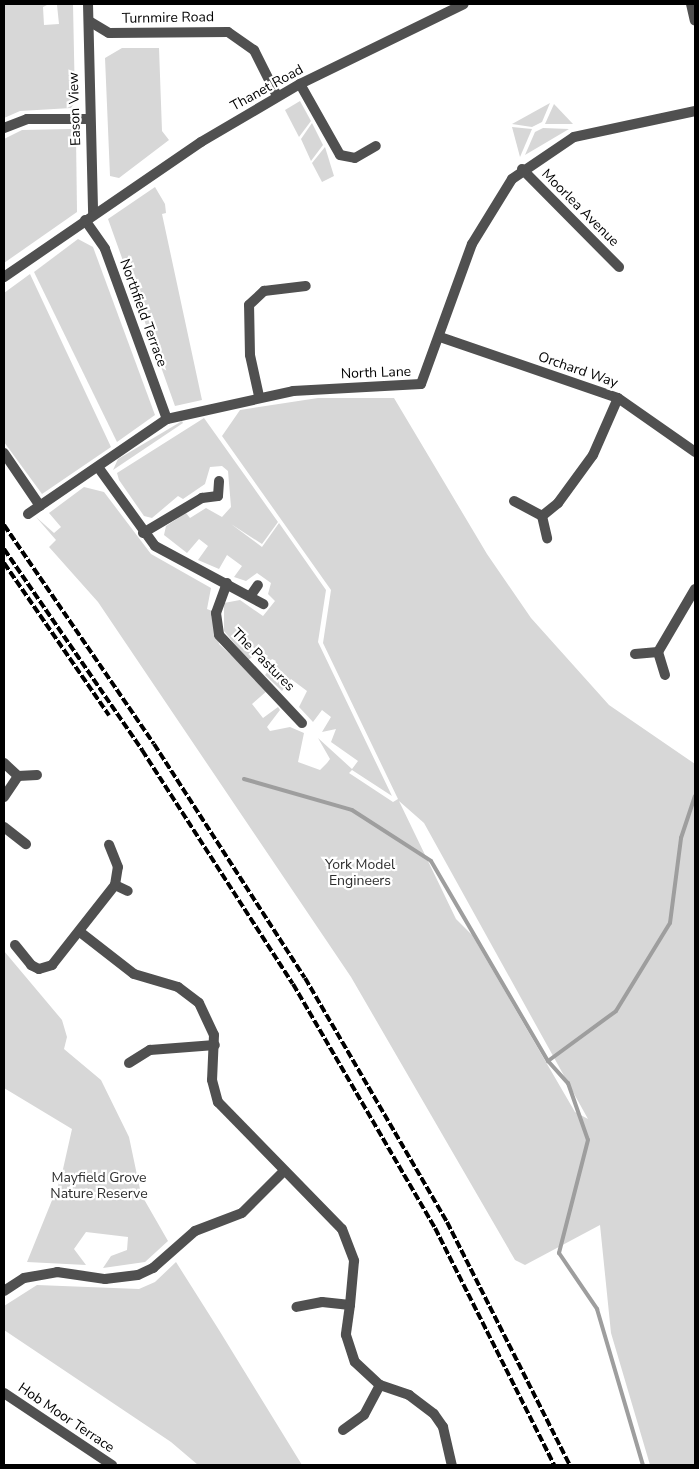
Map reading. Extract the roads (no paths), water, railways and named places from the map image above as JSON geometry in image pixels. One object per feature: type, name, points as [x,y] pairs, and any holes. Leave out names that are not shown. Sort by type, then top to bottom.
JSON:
[{"type":"street","name":"Eason View","points":[[88,4],[90,21],[89,217]]},
{"type":"street","name":"Thanet Road","points":[[4,277],[89,217],[277,96],[464,4]]},
{"type":"street","points":[[691,4],[695,21]]},
{"type":"street","name":"Turnmire Road","points":[[90,21],[109,33],[228,32],[254,50],[277,96]]},
{"type":"street","points":[[300,84],[340,155],[355,158],[376,146]]},
{"type":"street","name":"North Lane","points":[[28,514],[167,420],[259,396],[317,388],[421,384],[440,337],[478,229],[502,190],[522,168],[574,137],[695,111]]},
{"type":"street","points":[[4,128],[27,119],[88,119]]},
{"type":"street","name":"Moorlea Avenue","points":[[522,168],[619,267]]},
{"type":"street","name":"Northfield Terrace","points":[[89,217],[105,249],[167,420]]},
{"type":"street","points":[[259,396],[249,348],[249,305],[264,291],[306,286]]},
{"type":"street","name":"Orchard Way","points":[[440,337],[618,398],[695,452]]},
{"type":"street","points":[[542,516],[558,503],[594,455],[618,398]]},
{"type":"street","points":[[4,453],[40,506]]},
{"type":"street","points":[[98,466],[143,533],[174,559],[251,595],[262,604]]},
{"type":"street","points":[[143,533],[202,498],[218,496],[219,481]]},
{"type":"street","points":[[514,501],[542,516],[547,538]]},
{"type":"street","name":"The Pastures","points":[[227,583],[216,612],[219,635],[302,723]]},
{"type":"street","points":[[251,595],[258,585]]},
{"type":"street","points":[[665,675],[658,652],[695,590]]},
{"type":"street","points":[[635,654],[658,652]]},
{"type":"street","points":[[4,763],[18,776],[37,776]]},
{"type":"street","points":[[4,797],[18,776]]},
{"type":"street","points":[[4,827],[26,844]]},
{"type":"street","points":[[15,945],[30,965],[46,969],[80,932],[115,885],[118,867],[109,845]]},
{"type":"street","points":[[115,885],[128,891]]},
{"type":"street","points":[[80,932],[134,974],[189,993],[206,1013],[215,1045],[212,1080],[218,1102],[284,1171],[333,1217],[348,1241],[356,1278],[346,1319],[349,1350],[365,1374],[380,1385],[409,1395],[434,1414],[443,1427],[452,1465]]},
{"type":"street","points":[[129,1063],[150,1050],[215,1045]]},
{"type":"street","points":[[4,1291],[24,1278],[57,1272],[106,1279],[138,1275],[153,1268],[195,1230],[242,1213],[284,1171]]},
{"type":"street","points":[[296,1307],[322,1302],[350,1305]]},
{"type":"street","points":[[343,1430],[364,1415],[380,1385]]},
{"type":"street","name":"Hob Moor Terrace","points":[[4,1393],[112,1465]]},
{"type":"waterway","points":[[244,779],[352,810],[431,861],[548,1061],[568,1083],[588,1140],[559,1253],[597,1309],[643,1465]]},
{"type":"waterway","points":[[548,1061],[616,1011],[670,923],[681,838],[695,796]]},
{"type":"railway","points":[[4,525],[154,744],[305,978],[447,1222],[570,1465]]},
{"type":"railway","points":[[4,549],[142,750],[293,984],[435,1228],[554,1465]]},
{"type":"railway","points":[[4,563],[109,715]]},
{"type":"park label","name":"York Model Engineers","points":[[360,874]]},
{"type":"park label","name":"Mayfield Grove Nature Reserve","points":[[99,1186]]}]
